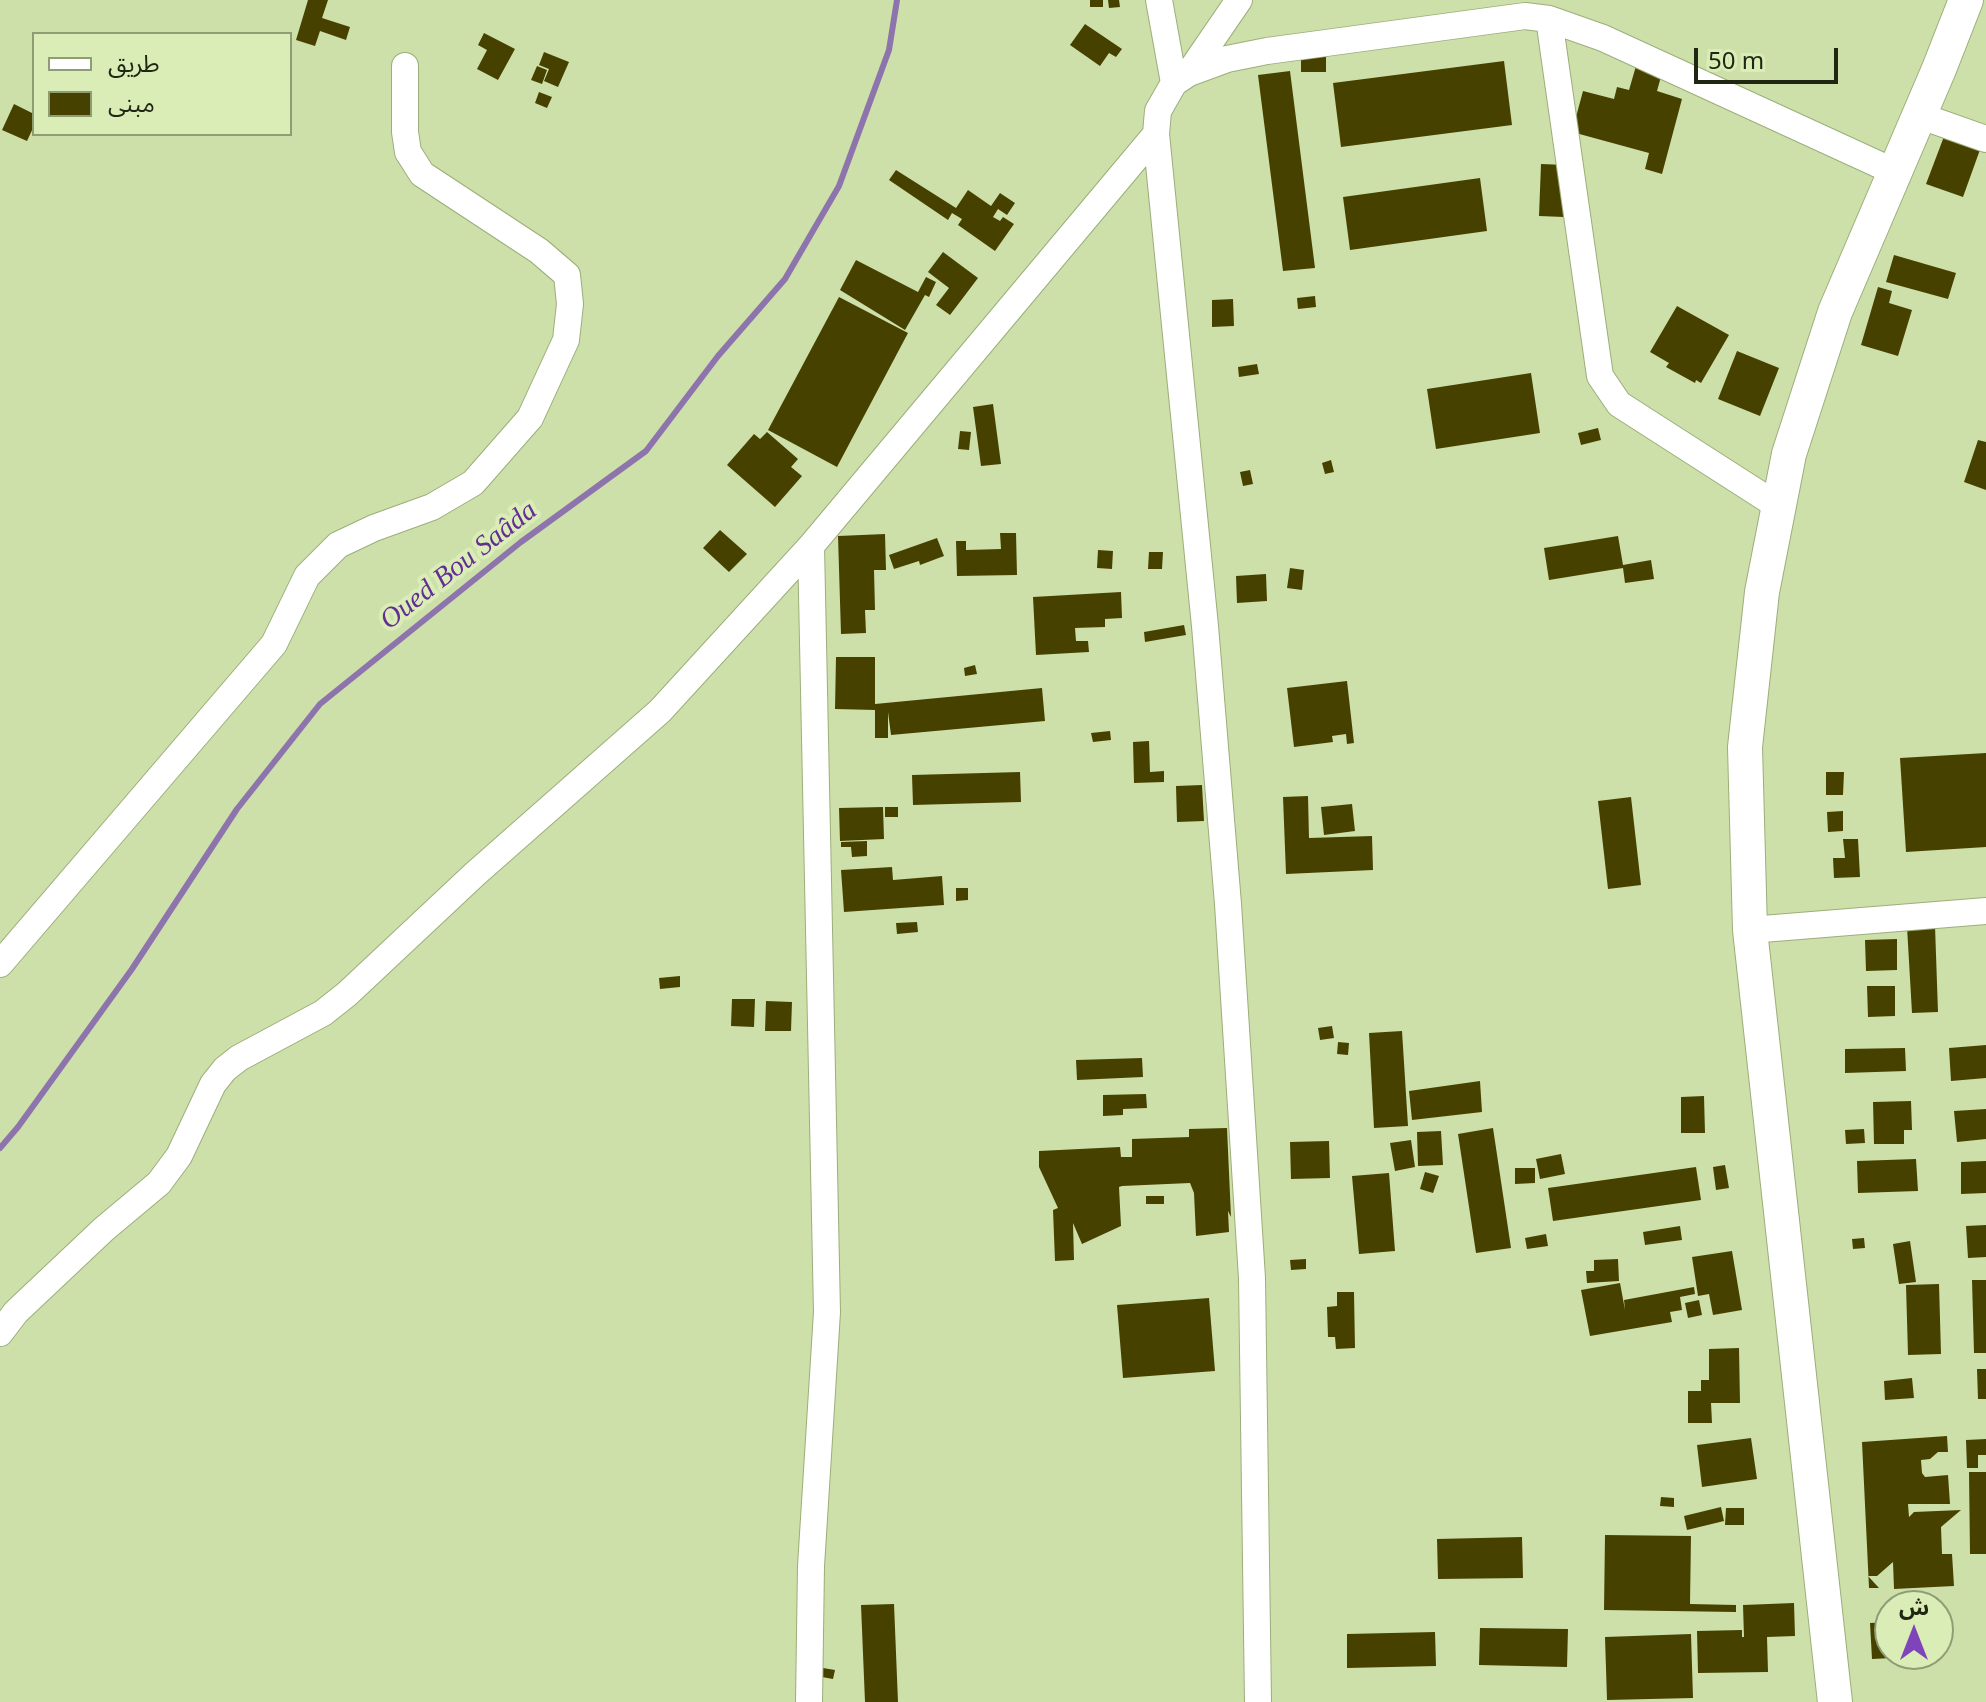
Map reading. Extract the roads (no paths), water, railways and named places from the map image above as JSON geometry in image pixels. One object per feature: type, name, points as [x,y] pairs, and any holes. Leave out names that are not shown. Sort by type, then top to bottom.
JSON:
[{"type":"main road","points":[[1835,1702],[1750,930],[1745,747],[1762,592],[1789,454],[1835,312],[1966,0]]},
{"type":"street","points":[[1159,0],[1182,78]]},
{"type":"street","points":[[1239,0],[1158,111],[1156,134],[1205,626],[1229,919],[1252,1278],[1258,1702]]},
{"type":"street","points":[[1182,78],[1227,59],[1267,51],[1525,16],[1549,19],[1603,38],[1895,172]]},
{"type":"street","points":[[1549,19],[1600,376],[1619,404],[1778,506]]},
{"type":"street","points":[[0,964],[274,644],[307,576],[338,545],[432,507],[473,483],[530,418],[566,340],[570,304],[567,275],[539,251],[422,174],[408,152],[405,66]]},
{"type":"street","points":[[1918,115],[1986,139]]},
{"type":"street","points":[[0,1333],[16,1312],[159,1183],[179,1156],[213,1084],[225,1069],[239,1058],[323,1013],[347,994],[475,874],[660,711],[811,546],[1156,134]]},
{"type":"street","points":[[809,1702],[811,1566],[827,1312],[811,546]]},
{"type":"street","points":[[1750,930],[1986,911]]},
{"type":"waterway","name":"Oued Bou Saâda","points":[[0,1148],[132,969],[237,809],[320,704],[521,542],[646,451],[718,356],[785,279],[839,186],[889,50],[897,0]]}]
